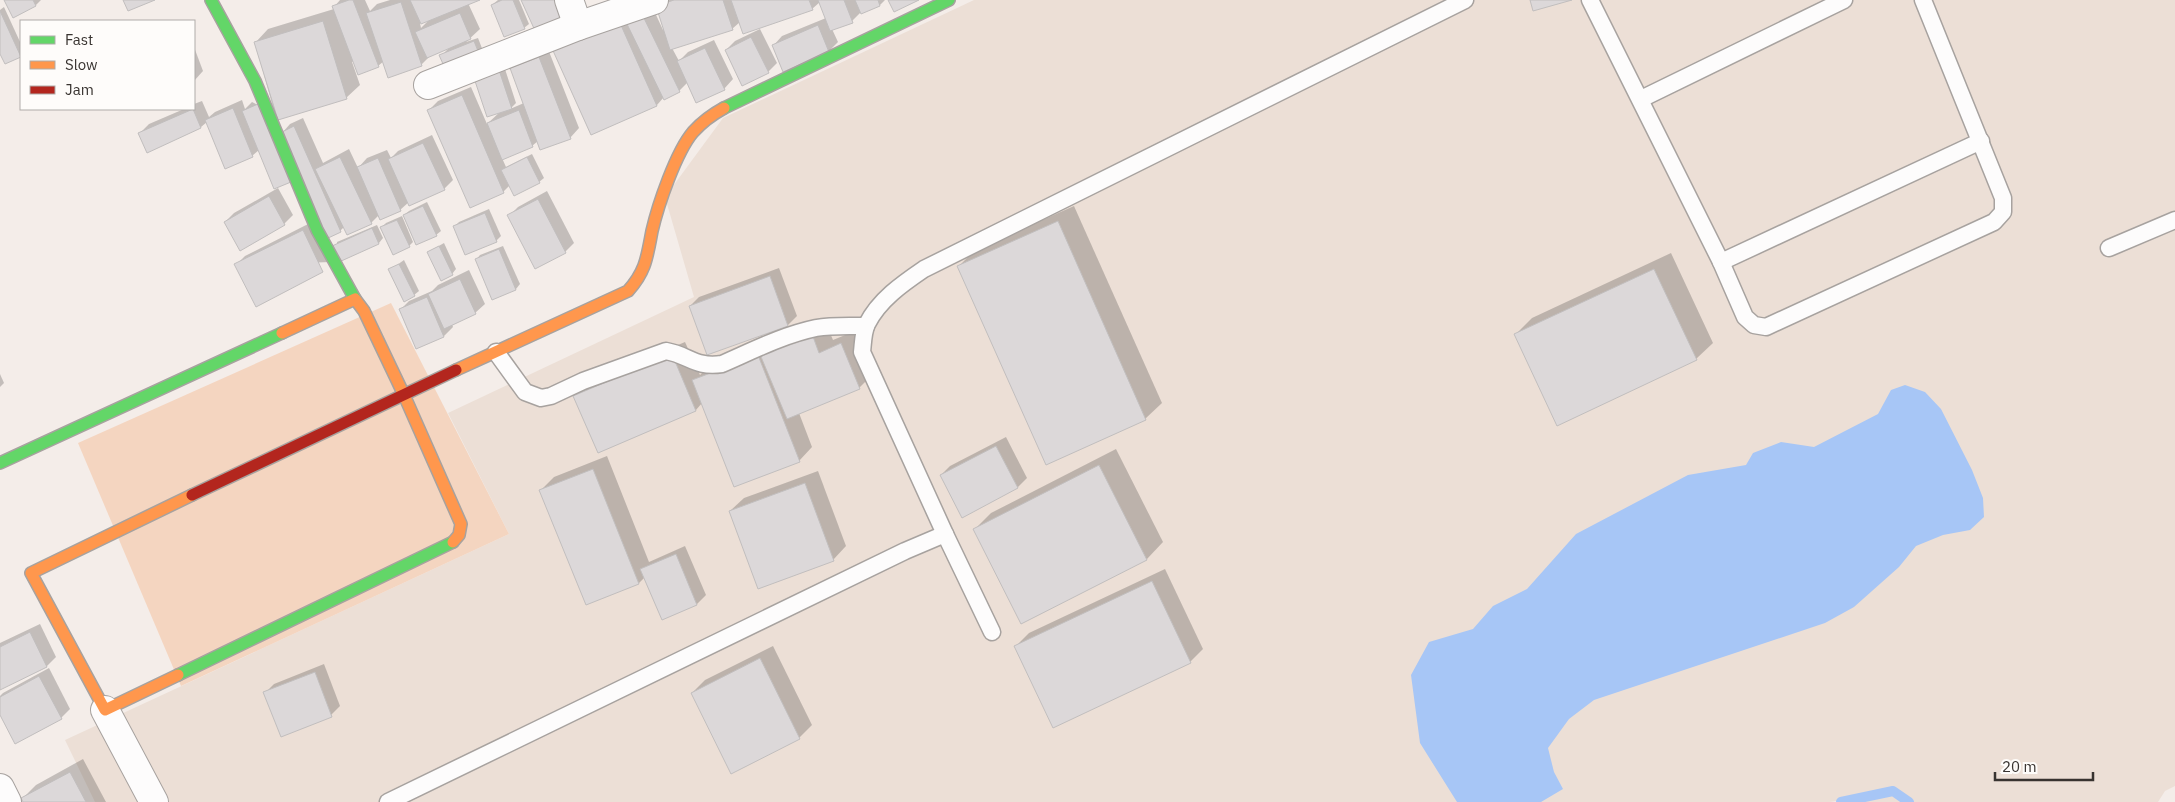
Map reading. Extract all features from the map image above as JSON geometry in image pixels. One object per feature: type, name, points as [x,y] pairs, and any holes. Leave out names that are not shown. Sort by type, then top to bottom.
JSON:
[{"type":"street","points":[[105,710],[452,543],[459,535],[461,524],[404,395],[364,311],[336,271],[328,255],[267,107],[230,33],[211,0]]},
{"type":"street","points":[[569,0],[578,26]]},
{"type":"street","points":[[428,85],[578,26],[654,0]]},
{"type":"street","points":[[154,802],[31,573],[357,415],[628,291],[640,279],[647,262],[655,220],[677,163],[692,133],[717,112],[949,0]]},
{"type":"street","points":[[0,463],[355,299]]},
{"type":"street","points":[[0,788],[7,802]]},
{"type":"lane","points":[[992,632],[862,352],[866,326],[882,303],[898,287],[924,269],[1465,0]]},
{"type":"lane","points":[[1590,0],[1721,262],[1745,317],[1754,325],[1766,328],[1976,230],[1998,218],[2004,206],[1981,142],[1923,0]]},
{"type":"lane","points":[[1641,99],[1844,0]]},
{"type":"lane","points":[[1721,262],[1981,142]]},
{"type":"lane","points":[[2109,248],[2175,220]]},
{"type":"lane","points":[[496,352],[525,392],[541,398],[551,396],[583,381],[666,351],[699,364],[710,366],[722,364],[791,334],[806,330],[866,326]]},
{"type":"lane","points":[[388,802],[898,554],[945,534]]},
{"type":"shaded area","points":[[974,0],[2175,0],[2175,786],[2165,791],[2158,802],[1847,802],[1843,800],[1830,802],[95,802],[65,740],[509,534],[448,413],[694,297],[665,197],[723,118]]},
{"type":"shaded area","points":[[391,303],[509,534],[181,686],[78,443]]},
{"type":"water","points":[[1905,385],[1925,392],[1941,409],[1972,470],[1983,498],[1984,517],[1970,530],[1943,535],[1916,546],[1899,567],[1854,607],[1825,623],[1594,700],[1569,719],[1548,748],[1554,772],[1563,789],[1541,802],[1457,802],[1420,743],[1411,675],[1429,642],[1473,629],[1493,606],[1527,589],[1576,534],[1688,475],[1746,465],[1753,453],[1781,442],[1814,447],[1878,414],[1891,390]]},
{"type":"building","points":[[4,0],[33,0],[36,6],[13,18]]},
{"type":"building","points":[[123,0],[155,0],[128,11]]},
{"type":"building","points":[[353,0],[379,67],[358,75],[332,6]]},
{"type":"building","points":[[410,0],[480,0],[421,24]]},
{"type":"building","points":[[502,0],[513,0],[525,29],[504,37],[491,5]]},
{"type":"building","points":[[521,0],[562,0],[571,20],[537,35]]},
{"type":"building","points":[[674,0],[723,0],[733,30],[670,50],[656,6]]},
{"type":"building","points":[[731,0],[809,0],[813,10],[743,34]]},
{"type":"building","points":[[818,0],[844,0],[853,23],[830,31]]},
{"type":"building","points":[[855,0],[878,0],[880,6],[861,14]]},
{"type":"building","points":[[888,0],[919,0],[894,12]]},
{"type":"building","points":[[1530,0],[1572,0],[1533,11]]},
{"type":"building","points":[[401,2],[422,66],[388,78],[366,13]]},
{"type":"building","points":[[0,11],[20,57],[5,64],[0,54]]},
{"type":"building","points":[[641,12],[680,92],[664,100],[625,20]]},
{"type":"building","points":[[460,13],[471,39],[427,58],[415,32]]},
{"type":"building","points":[[616,14],[657,106],[591,135],[550,44]]},
{"type":"building","points":[[323,21],[347,99],[278,120],[254,42]]},
{"type":"building","points":[[818,25],[829,52],[783,72],[772,45]]},
{"type":"building","points":[[751,37],[769,73],[742,86],[725,50]]},
{"type":"building","points":[[474,41],[482,61],[448,75],[439,55]]},
{"type":"building","points":[[705,48],[725,90],[696,103],[677,61]]},
{"type":"building","points":[[539,57],[571,139],[540,150],[510,68]]},
{"type":"building","points":[[499,70],[512,109],[487,117],[474,78]]},
{"type":"building","points":[[462,95],[504,193],[470,208],[427,110]]},
{"type":"building","points":[[258,104],[291,182],[274,189],[242,111]]},
{"type":"building","points":[[233,108],[253,157],[225,169],[205,120]]},
{"type":"building","points":[[191,110],[193,110],[201,128],[147,153],[138,133]]},
{"type":"building","points":[[519,110],[533,147],[502,160],[487,123]]},
{"type":"building","points":[[294,126],[341,232],[326,239],[280,133]]},
{"type":"building","points":[[423,143],[445,190],[409,206],[388,159]]},
{"type":"building","points":[[340,157],[372,224],[347,235],[315,169]]},
{"type":"building","points":[[527,157],[540,183],[514,196],[501,170]]},
{"type":"building","points":[[378,158],[401,211],[380,220],[357,167]]},
{"type":"building","points":[[269,196],[285,225],[240,251],[224,222]]},
{"type":"building","points":[[538,199],[566,253],[535,269],[507,215]]},
{"type":"building","points":[[423,206],[437,236],[416,245],[403,215]]},
{"type":"building","points":[[485,213],[497,242],[465,255],[453,226]]},
{"type":"building","points":[[397,220],[410,247],[393,255],[380,227]]},
{"type":"building","points":[[1058,221],[1146,420],[1046,465],[957,266]]},
{"type":"building","points":[[372,228],[379,244],[339,262],[332,246]]},
{"type":"building","points":[[303,230],[323,272],[256,307],[234,264]]},
{"type":"building","points":[[439,246],[453,275],[441,281],[427,252]]},
{"type":"building","points":[[499,249],[516,290],[492,300],[475,259]]},
{"type":"building","points":[[399,264],[415,296],[404,302],[388,269]]},
{"type":"building","points":[[1654,269],[1697,360],[1557,426],[1514,334]]},
{"type":"building","points":[[770,276],[788,326],[707,355],[689,306]]},
{"type":"building","points":[[460,279],[476,314],[444,329],[428,294]]},
{"type":"building","points":[[427,297],[444,337],[416,349],[399,309]]},
{"type":"building","points":[[811,331],[819,353],[841,343],[860,389],[787,419],[759,352]]},
{"type":"building","points":[[672,354],[696,411],[598,453],[573,396]]},
{"type":"building","points":[[758,355],[800,462],[734,487],[692,380]]},
{"type":"building","points":[[996,446],[1018,488],[962,518],[940,475]]},
{"type":"building","points":[[1099,465],[1147,560],[1021,624],[973,529]]},
{"type":"building","points":[[593,469],[639,584],[586,605],[539,490]]},
{"type":"building","points":[[805,483],[834,561],[758,589],[729,511]]},
{"type":"building","points":[[676,554],[697,605],[662,620],[640,569]]},
{"type":"building","points":[[1152,581],[1191,663],[1053,728],[1014,646]]},
{"type":"building","points":[[30,632],[47,667],[0,690],[0,647]]},
{"type":"building","points":[[760,658],[800,739],[731,774],[691,693]]},
{"type":"building","points":[[315,672],[332,717],[281,737],[263,692]]},
{"type":"building","points":[[39,676],[62,719],[15,744],[0,715],[0,697]]},
{"type":"building","points":[[70,772],[86,802],[23,802],[21,798]]},
{"type":"waterway","points":[[1841,802],[1893,791],[1909,802]]},
{"type":"traffic: fast","points":[[211,0],[255,81],[317,230],[355,299]]},
{"type":"traffic: fast","points":[[724,108],[949,0]]},
{"type":"traffic: fast","points":[[0,463],[282,333]]},
{"type":"traffic: fast","points":[[178,675],[453,542]]},
{"type":"traffic: slow","points":[[456,370],[628,291],[639,277],[645,263],[659,207],[668,179],[680,152],[696,128],[724,108]]},
{"type":"traffic: slow","points":[[282,333],[355,299],[364,311],[404,395],[461,524],[459,535],[453,542]]},
{"type":"traffic: slow","points":[[178,675],[105,710],[31,573],[192,495]]},
{"type":"traffic: jam","points":[[192,495],[456,370]]}]
